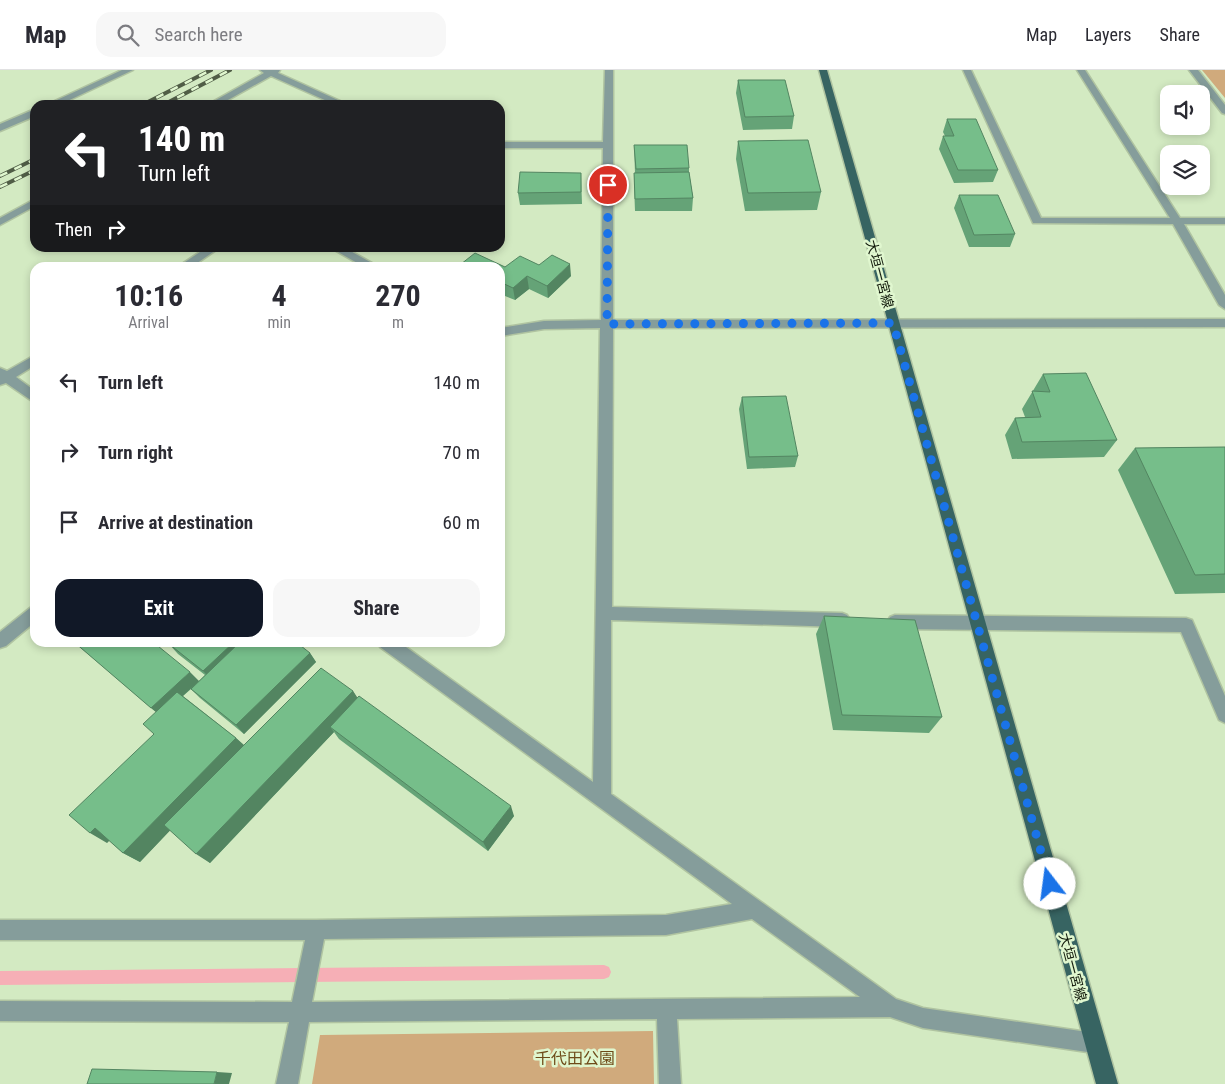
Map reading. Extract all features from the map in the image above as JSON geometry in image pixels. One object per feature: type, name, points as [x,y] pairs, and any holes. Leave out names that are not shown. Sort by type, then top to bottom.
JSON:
[{"type":"main road","name":"大垣一宮線","points":[[823,70],[1107,1084]]},
{"type":"street","points":[[62,100],[129,70]]},
{"type":"street","points":[[602,798],[609,70]]},
{"type":"street","points":[[967,70],[1037,221],[1225,221]]},
{"type":"street","points":[[1081,70],[1177,221],[1225,305]]},
{"type":"street","points":[[1193,70],[1225,110]]},
{"type":"street","points":[[221,100],[270,71],[333,100]]},
{"type":"street","points":[[0,128],[30,114]]},
{"type":"street","points":[[505,145],[608,145]]},
{"type":"street","points":[[0,222],[30,205]]},
{"type":"street","points":[[191,262],[207,252]]},
{"type":"street","points":[[345,252],[364,262]]},
{"type":"street","points":[[505,331],[544,325],[607,324],[1225,323]]},
{"type":"street","points":[[30,362],[2,376],[30,395]]},
{"type":"street","points":[[604,613],[859,620]]},
{"type":"street","points":[[0,641],[30,617]]},
{"type":"street","points":[[879,621],[977,624],[1186,625],[1225,715]]},
{"type":"street","points":[[393,647],[890,1007],[923,1018],[1094,1042]]},
{"type":"street","points":[[0,930],[316,930],[666,925],[754,909]]},
{"type":"street","points":[[287,1084],[316,930]]},
{"type":"street","points":[[0,1011],[302,1006],[667,1010],[890,1007]]},
{"type":"street","points":[[667,1010],[670,1084]]},
{"type":"green space","points":[[1202,70],[1225,70],[1225,98]]},
{"type":"green space","name":"千代田公園","points":[[653,1031],[654,1084],[312,1084],[320,1035]]},
{"type":"building","points":[[738,80],[785,80],[794,116],[745,117]]},
{"type":"building","points":[[947,119],[976,119],[998,170],[958,170],[943,136],[954,136]]},
{"type":"building","points":[[808,140],[821,192],[748,193],[738,141]]},
{"type":"building","points":[[634,145],[687,145],[689,168],[636,169]]},
{"type":"building","points":[[520,172],[581,173],[581,192],[518,193]]},
{"type":"building","points":[[689,172],[693,198],[635,199],[634,173]]},
{"type":"building","points":[[959,195],[998,195],[1015,234],[974,235]]},
{"type":"building","points":[[475,253],[494,262],[464,262]]},
{"type":"building","points":[[552,255],[570,264],[547,286],[527,276],[513,288],[505,284],[505,267],[520,256],[539,265]]},
{"type":"building","points":[[1086,373],[1117,440],[1022,442],[1015,418],[1041,417],[1032,391],[1050,392],[1043,374]]},
{"type":"building","points":[[786,396],[798,456],[749,457],[742,397]]},
{"type":"building","points":[[1225,447],[1225,574],[1195,575],[1135,448]]},
{"type":"building","points":[[824,616],[915,620],[942,717],[842,715]]},
{"type":"building","points":[[80,647],[159,647],[190,672],[151,708]]},
{"type":"building","points":[[173,647],[229,647],[203,671]]},
{"type":"building","points":[[235,647],[302,647],[310,653],[236,725],[191,689]]},
{"type":"building","points":[[321,668],[353,691],[196,854],[164,825]]},
{"type":"building","points":[[177,692],[236,738],[123,853],[95,828],[90,833],[69,815],[154,734],[143,724]]},
{"type":"building","points":[[359,696],[511,806],[483,842],[330,727]]},
{"type":"building","points":[[92,1069],[217,1072],[214,1084],[87,1084]]},
{"type":"waterway","points":[[0,978],[604,972]]},
{"type":"railway","points":[[152,100],[211,70]]},
{"type":"railway","points":[[173,100],[230,70]]},
{"type":"railway","points":[[0,176],[30,161]]},
{"type":"railway","points":[[0,187],[30,172]]},
{"type":"route","points":[[608,185],[607,324],[893,323],[1050,884]]}]
